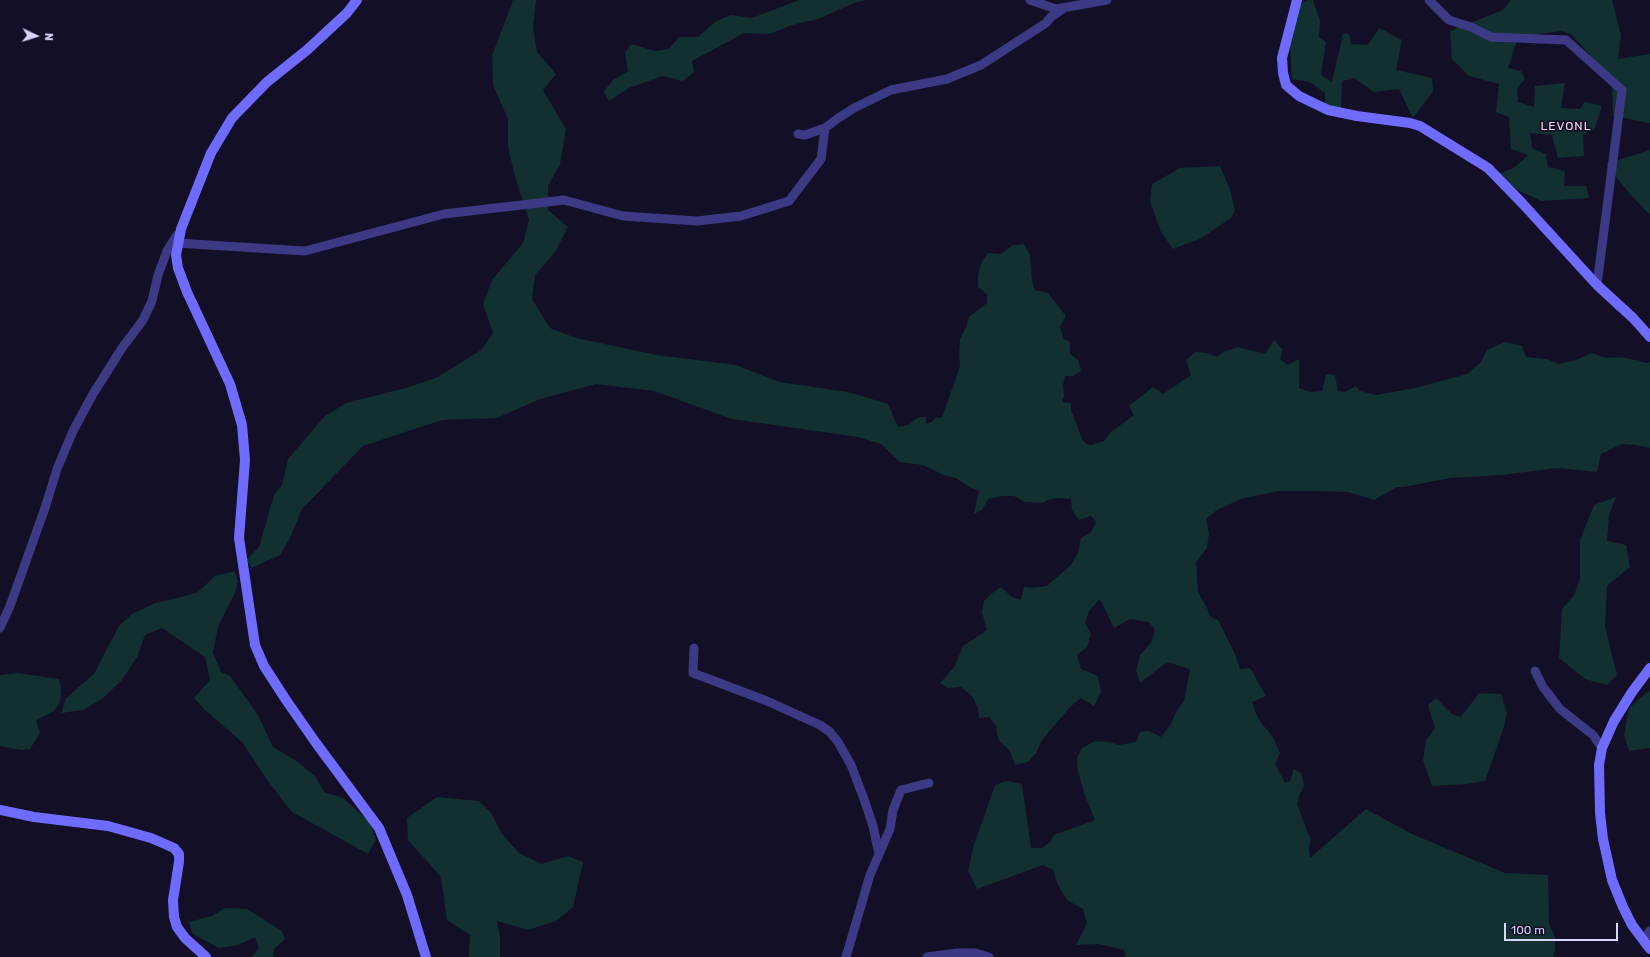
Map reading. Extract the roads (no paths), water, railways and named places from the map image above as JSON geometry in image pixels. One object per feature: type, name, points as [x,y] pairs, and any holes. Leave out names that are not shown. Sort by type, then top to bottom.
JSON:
[{"type":"street","points":[[356,0],[347,13],[307,50],[267,82],[232,118],[211,153],[181,229],[177,243],[176,256],[178,268],[187,292],[230,384],[242,425],[245,460],[239,538],[255,645],[264,666],[286,700],[379,828],[407,896],[426,957]]},
{"type":"street","points":[[1030,0],[1051,8],[1064,8],[1107,0]]},
{"type":"street","points":[[1297,0],[1282,58],[1283,73],[1286,85],[1299,96],[1328,110],[1358,116],[1410,123],[1420,126],[1488,168],[1597,285],[1633,318],[1650,337]]},
{"type":"street","points":[[1429,0],[1449,20],[1470,27],[1492,37],[1566,40],[1622,90],[1597,285]]},
{"type":"street","points":[[798,134],[805,134],[825,128],[837,118],[854,108],[892,90],[947,79],[980,65],[1046,23],[1051,17],[1064,8]]},
{"type":"street","points":[[177,243],[305,251],[444,214],[564,200],[623,216],[697,221],[741,216],[789,201],[821,159],[825,128]]},
{"type":"street","points":[[0,628],[10,606],[45,508],[57,469],[73,431],[122,348],[143,320],[152,301],[158,275],[167,251],[181,229]]},
{"type":"street","points":[[694,648],[693,673],[767,701],[820,725],[830,732],[838,742],[864,799],[873,826],[879,854]]},
{"type":"street","points":[[1650,668],[1632,692],[1614,721],[1602,748],[1598,765],[1600,813],[1609,867],[1622,907],[1632,925],[1650,949]]},
{"type":"street","points":[[1534,672],[1543,687],[1560,709],[1593,735],[1602,748]]},
{"type":"street","points":[[846,957],[870,876],[890,829],[893,810],[901,790],[929,783]]},
{"type":"street","points":[[0,810],[34,817],[108,826],[151,838],[174,848],[179,854],[173,900],[174,917],[177,927],[185,938],[206,957]]},
{"type":"street","points":[[1644,939],[1650,931]]},
{"type":"street","points":[[927,957],[957,953],[976,953],[989,957]]},
{"type":"district","name":"LEVONL","points":[[1566,127]]}]
